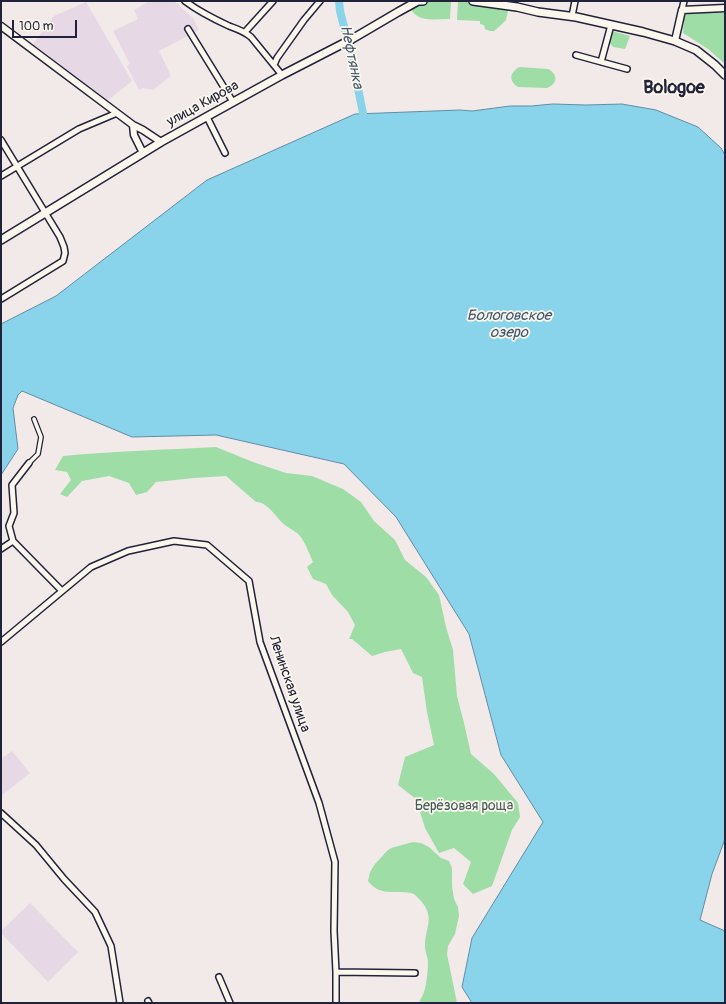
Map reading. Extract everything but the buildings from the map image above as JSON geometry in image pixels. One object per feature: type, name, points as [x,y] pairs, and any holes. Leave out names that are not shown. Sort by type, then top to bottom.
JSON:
[{"type":"main road","name":"улица Кирова","points":[[1,240],[161,142],[282,75],[352,39],[418,1],[424,1]]},
{"type":"main road","points":[[473,1],[572,16],[675,41],[696,50],[725,75]]},
{"type":"street","points":[[185,1],[191,6],[229,26],[245,32],[251,37],[282,75]]},
{"type":"street","points":[[245,32],[273,1]]},
{"type":"street","points":[[274,65],[277,58],[304,20],[320,1]]},
{"type":"street","points":[[572,16],[575,1]]},
{"type":"street","points":[[675,41],[684,1]]},
{"type":"street","points":[[682,10],[725,8]]},
{"type":"street","points":[[602,62],[611,25]]},
{"type":"street","points":[[1,26],[133,125],[161,142]]},
{"type":"street","points":[[188,29],[233,102]]},
{"type":"street","points":[[576,54],[627,69]]},
{"type":"street","points":[[1,176],[79,129],[117,113]]},
{"type":"street","points":[[207,117],[225,153]]},
{"type":"street","points":[[133,125],[134,135],[143,153]]},
{"type":"street","points":[[1,140],[54,226],[64,247],[65,253],[63,261],[1,300]]},
{"type":"street","points":[[34,419],[41,437],[38,454],[12,485],[14,512],[9,526],[13,541],[62,591]]},
{"type":"street","points":[[1,549],[13,541]]},
{"type":"street","name":"Ленинская улица","points":[[1,642],[91,567],[128,551],[174,541],[207,545],[249,581],[260,642],[319,802],[335,862],[334,931],[336,1003]]},
{"type":"street","points":[[1,813],[36,845],[64,879],[95,912],[111,946],[120,1003]]},
{"type":"street","points":[[336,972],[415,974]]},
{"type":"street","points":[[219,977],[230,1003]]},
{"type":"shaded area","points":[[150,1],[174,1],[193,18],[199,30],[159,51],[171,76],[153,90],[143,88],[139,90],[127,66],[130,64],[113,31],[138,19],[134,10]]},
{"type":"shaded area","points":[[86,2],[132,81],[107,101],[33,44],[54,16]]},
{"type":"shaded area","points":[[12,751],[30,773],[1,796],[1,759]]},
{"type":"shaded area","points":[[30,903],[78,952],[48,982],[1,933],[1,931]]},
{"type":"green space","points":[[431,1],[451,1],[450,19],[422,18],[413,13],[410,8]]},
{"type":"green space","points":[[458,1],[479,1],[511,7],[508,11],[506,20],[494,31],[490,31],[485,29],[484,25],[480,24],[480,21],[457,20]]},
{"type":"green space","points":[[684,13],[725,13],[725,64],[708,49],[683,33]]},
{"type":"green space","points":[[612,31],[630,36],[625,49],[613,47],[609,42]]},
{"type":"green space","points":[[519,67],[548,69],[554,74],[555,82],[547,88],[518,87],[513,82],[511,77]]},
{"type":"green space","name":"Берёзовая роща","points":[[216,447],[286,473],[312,476],[343,489],[361,502],[374,521],[395,540],[405,560],[426,577],[439,595],[453,650],[457,696],[471,754],[494,774],[518,803],[520,817],[512,830],[492,886],[473,894],[463,884],[471,862],[454,848],[439,853],[425,828],[416,799],[398,785],[405,757],[434,745],[422,677],[413,673],[401,649],[372,656],[352,639],[349,639],[355,625],[348,612],[332,595],[326,584],[313,579],[307,567],[313,562],[306,545],[295,531],[285,525],[268,507],[260,502],[256,502],[226,476],[156,482],[147,492],[136,495],[129,483],[109,476],[82,481],[67,497],[60,494],[71,480],[67,472],[55,470],[63,456]]},
{"type":"green space","name":"Берёзовая роща","points":[[413,842],[421,843],[429,847],[441,858],[449,861],[452,868],[452,886],[459,916],[455,934],[448,946],[447,954],[457,1003],[419,1003],[424,993],[428,968],[425,939],[429,917],[425,906],[412,893],[383,891],[373,886],[368,881],[370,872],[375,864],[387,851],[391,848]]},
{"type":"water","name":"Бологовское озеро","points":[[553,104],[622,104],[656,110],[698,127],[721,148],[725,155],[725,839],[712,874],[700,920],[725,931],[725,1003],[472,1003],[462,987],[472,938],[543,822],[501,755],[469,634],[396,517],[344,464],[216,435],[132,437],[22,391],[18,395],[13,408],[18,449],[1,475],[1,324],[56,296],[207,180],[355,114],[460,110],[472,111],[510,106]]},
{"type":"waterway","name":"Нефтянка","points":[[339,1],[363,113]]},
{"type":"district","name":"Bologoe","points":[[674,88]]}]
